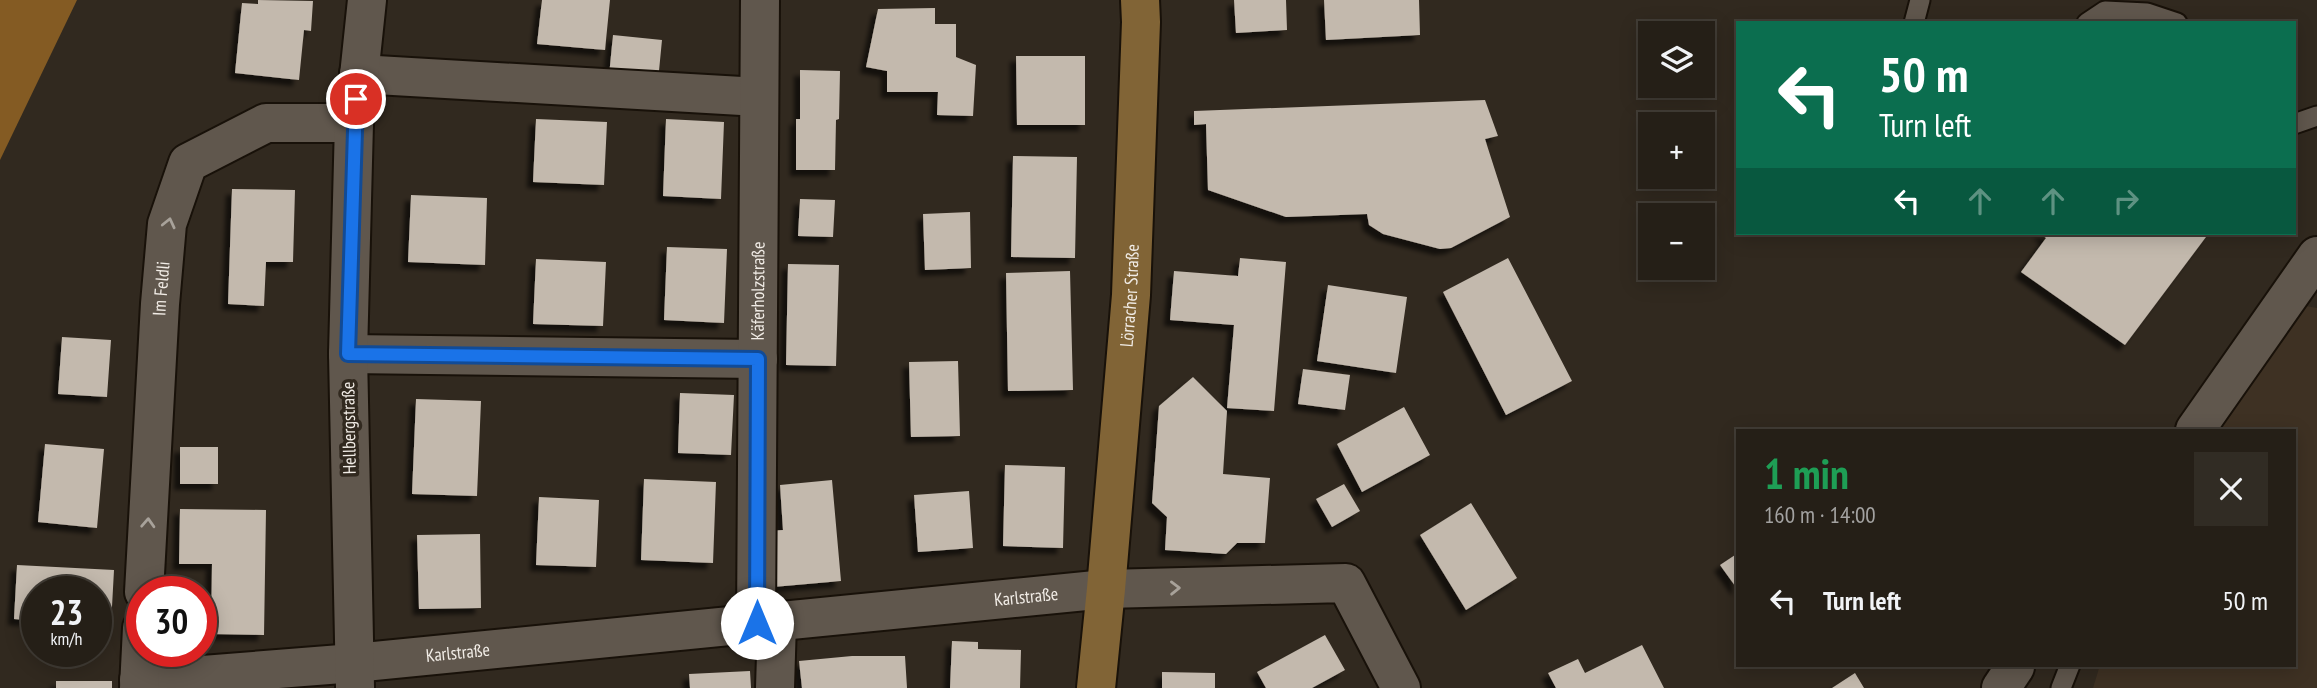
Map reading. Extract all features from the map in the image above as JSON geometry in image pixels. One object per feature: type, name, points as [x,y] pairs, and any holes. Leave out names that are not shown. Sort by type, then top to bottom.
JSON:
[{"type":"main road","name":"Lörracher Straße","points":[[1096,688],[1131,295],[1141,22],[1139,0]]},
{"type":"street","name":"Hellbergstraße","points":[[354,676],[348,354],[354,123],[367,0]]},
{"type":"street","name":"Käferholzstraße","points":[[760,0],[758,359],[767,622]]},
{"type":"street","points":[[359,74],[759,97]]},
{"type":"street","name":"Im Feldli","points":[[145,576],[167,224],[188,163],[265,123],[354,123]]},
{"type":"street","points":[[2196,429],[2317,256]]},
{"type":"street","points":[[348,354],[758,359]]},
{"type":"street","points":[[1106,589],[1346,583],[1401,688]]},
{"type":"street","name":"Karlstraße","points":[[139,684],[354,676],[767,622],[1106,589]]},
{"type":"street","points":[[767,622],[775,688]]},
{"type":"lane","points":[[1915,21],[1920,0]]},
{"type":"lane","points":[[2090,21],[2105,11],[2147,13],[2171,21]]},
{"type":"lane","points":[[2296,123],[2317,116]]},
{"type":"lane","points":[[2061,688],[2069,667]]},
{"type":"shaded area","points":[[0,0],[77,0],[0,160]]},
{"type":"shaded area","points":[[2300,305],[2317,308],[2317,688],[2093,688],[2099,667],[2296,667],[2296,429],[2212,429]]},
{"type":"building","points":[[258,0],[313,1],[311,31],[304,30],[299,80],[235,73],[242,3],[258,4]]},
{"type":"building","points":[[542,0],[610,0],[605,50],[537,44]]},
{"type":"building","points":[[1234,0],[1286,0],[1287,30],[1236,33]]},
{"type":"building","points":[[1324,0],[1419,0],[1420,35],[1326,40]]},
{"type":"building","points":[[935,8],[935,24],[956,24],[956,57],[976,65],[973,116],[937,115],[938,92],[887,92],[887,71],[866,67],[878,9]]},
{"type":"building","points":[[613,35],[662,40],[658,81],[609,76]]},
{"type":"building","points":[[1016,56],[1085,56],[1085,125],[1017,125]]},
{"type":"building","points":[[800,70],[840,71],[835,170],[796,170]]},
{"type":"building","points":[[1485,100],[1498,136],[1485,139],[1510,217],[1451,248],[1440,249],[1383,234],[1369,225],[1367,214],[1286,217],[1208,190],[1206,124],[1194,125],[1194,111]]},
{"type":"building","points":[[536,119],[607,122],[604,185],[533,182]]},
{"type":"building","points":[[666,119],[724,122],[721,199],[663,196]]},
{"type":"building","points":[[1013,156],[1077,157],[1075,258],[1011,257]]},
{"type":"building","points":[[232,189],[295,190],[293,262],[266,262],[264,306],[228,304]]},
{"type":"building","points":[[411,195],[487,198],[485,265],[408,262]]},
{"type":"building","points":[[800,199],[835,200],[833,237],[798,236]]},
{"type":"building","points":[[970,212],[971,268],[925,270],[923,214]]},
{"type":"building","points":[[2042,235],[2208,235],[2125,345],[2021,272],[2046,238]]},
{"type":"building","points":[[667,247],[727,249],[724,323],[664,320]]},
{"type":"building","points":[[1240,258],[1286,262],[1274,411],[1227,408],[1234,325],[1170,320],[1174,271],[1238,276]]},
{"type":"building","points":[[1508,258],[1572,381],[1506,415],[1443,292]]},
{"type":"building","points":[[536,259],[606,262],[603,326],[533,324]]},
{"type":"building","points":[[788,264],[839,265],[836,366],[786,365]]},
{"type":"building","points":[[1070,271],[1073,390],[1008,391],[1006,273]]},
{"type":"building","points":[[1328,285],[1407,297],[1396,373],[1317,361]]},
{"type":"building","points":[[62,337],[111,340],[107,397],[58,394]]},
{"type":"building","points":[[958,361],[960,436],[911,437],[909,362]]},
{"type":"building","points":[[1303,369],[1350,375],[1345,410],[1298,404]]},
{"type":"building","points":[[1193,377],[1227,411],[1223,474],[1270,478],[1265,543],[1237,543],[1226,554],[1165,550],[1167,517],[1152,503],[1159,406]]},
{"type":"building","points":[[680,393],[734,395],[731,455],[678,453]]},
{"type":"building","points":[[416,399],[481,401],[477,496],[412,494]]},
{"type":"building","points":[[1404,407],[1430,455],[1362,492],[1337,444]]},
{"type":"building","points":[[45,444],[104,449],[97,528],[38,522]]},
{"type":"building","points":[[180,447],[218,447],[218,484],[180,484]]},
{"type":"building","points":[[1005,465],[1065,467],[1063,548],[1003,546]]},
{"type":"building","points":[[644,479],[716,482],[713,563],[641,560]]},
{"type":"building","points":[[832,480],[841,581],[773,587],[768,531],[783,530],[780,485]]},
{"type":"building","points":[[1344,484],[1360,511],[1332,527],[1316,499]]},
{"type":"building","points":[[969,491],[973,548],[918,552],[914,495]]},
{"type":"building","points":[[539,497],[599,500],[596,567],[536,565]]},
{"type":"building","points":[[1471,503],[1517,578],[1466,610],[1420,535]]},
{"type":"building","points":[[180,509],[266,510],[264,635],[217,634],[217,576],[212,576],[212,564],[179,564]]},
{"type":"building","points":[[480,534],[481,608],[419,609],[417,535]]},
{"type":"building","points":[[1736,554],[1736,587],[1720,565]]},
{"type":"building","points":[[17,565],[114,570],[112,607],[112,576],[21,576],[21,620],[14,619]]},
{"type":"building","points":[[1325,635],[1345,670],[1312,688],[1266,688],[1257,672]]},
{"type":"building","points":[[952,641],[978,642],[978,649],[1021,650],[1020,688],[950,688]]},
{"type":"building","points":[[1642,645],[1664,688],[1556,688],[1548,673],[1578,659],[1585,673]]},
{"type":"building","points":[[852,656],[905,656],[907,688],[802,688],[799,661]]},
{"type":"building","points":[[750,671],[751,688],[690,688],[689,674]]},
{"type":"building","points":[[1162,672],[1215,673],[1215,688],[1162,688]]},
{"type":"building","points":[[1855,673],[1864,688],[1832,688]]},
{"type":"building","points":[[56,681],[112,681],[112,688],[56,688]]},
{"type":"route","points":[[356,99],[348,354],[758,359],[757,623]]}]
